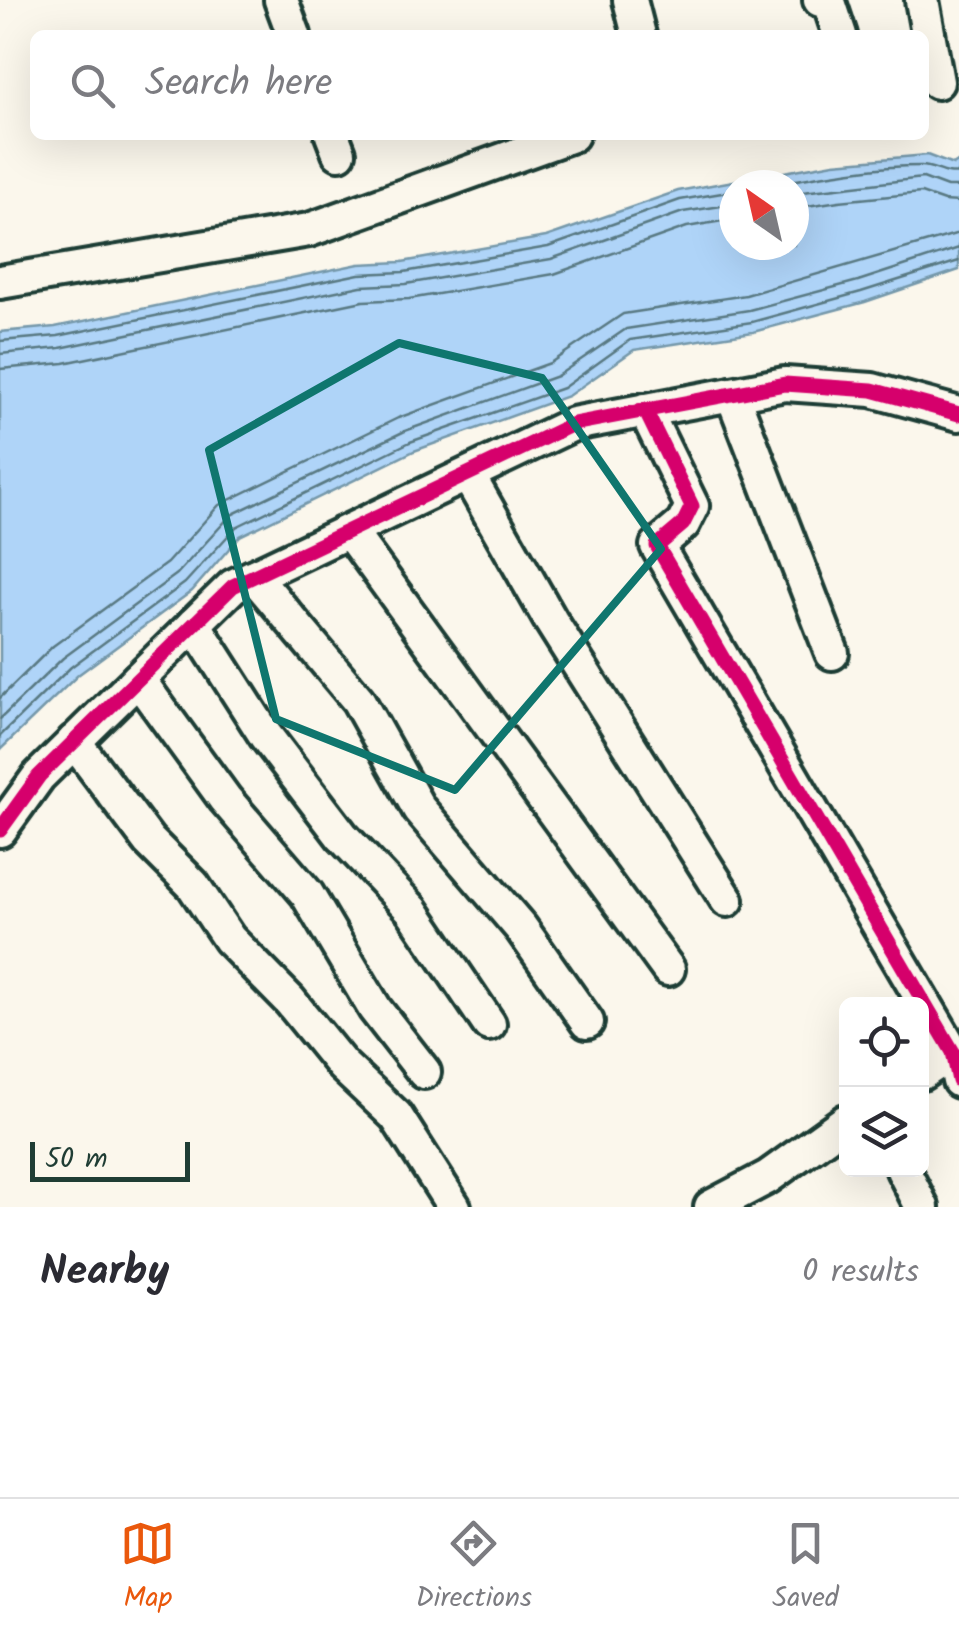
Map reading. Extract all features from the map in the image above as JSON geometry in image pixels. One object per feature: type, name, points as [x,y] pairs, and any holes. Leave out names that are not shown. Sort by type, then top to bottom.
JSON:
[{"type":"street","points":[[280,0],[292,30]]},
{"type":"street","points":[[630,0],[639,30]]},
{"type":"street","points":[[820,0],[829,2],[838,30]]},
{"type":"street","points":[[922,0],[929,30]]},
{"type":"street","points":[[929,32],[940,82]]},
{"type":"street","points":[[0,282],[309,230],[558,140]]},
{"type":"street","points":[[0,830],[39,776],[233,586],[574,424],[785,384],[872,390],[959,414]]},
{"type":"street","points":[[732,394],[832,653]]},
{"type":"street","points":[[645,410],[692,506],[683,524],[656,546],[957,1063],[929,1070]]},
{"type":"street","points":[[468,474],[550,621],[726,900]]},
{"type":"street","points":[[349,531],[668,969]]},
{"type":"street","points":[[254,576],[358,700],[418,809],[521,928],[587,1022]]},
{"type":"street","points":[[194,624],[265,736],[342,836],[412,910],[489,1024]]},
{"type":"street","points":[[138,679],[225,799],[307,894],[375,1009],[424,1072]]},
{"type":"street","points":[[74,741],[149,841],[193,885],[229,939],[290,1001],[342,1065],[396,1116],[454,1207]]},
{"type":"street","points":[[712,1207],[768,1177],[839,1126]]},
{"type":"street","points":[[907,1177],[922,1207]]},
{"type":"highlighted area","points":[[399,343],[542,378],[661,549],[455,790],[276,719],[209,450]]},
{"type":"water","points":[[927,155],[953,165],[959,161],[959,270],[865,302],[753,332],[634,350],[568,396],[414,451],[240,536],[192,591],[78,675],[0,750],[0,332],[55,327],[359,264],[402,262],[546,237],[678,191],[719,184],[719,260],[809,260],[809,170],[795,170]]},
{"type":"cycle path","points":[[0,830],[39,776],[233,586],[573,424],[785,384],[872,390],[959,414]]},
{"type":"cycle path","points":[[645,410],[692,506],[683,524],[657,546],[953,1052],[959,1081]]}]
